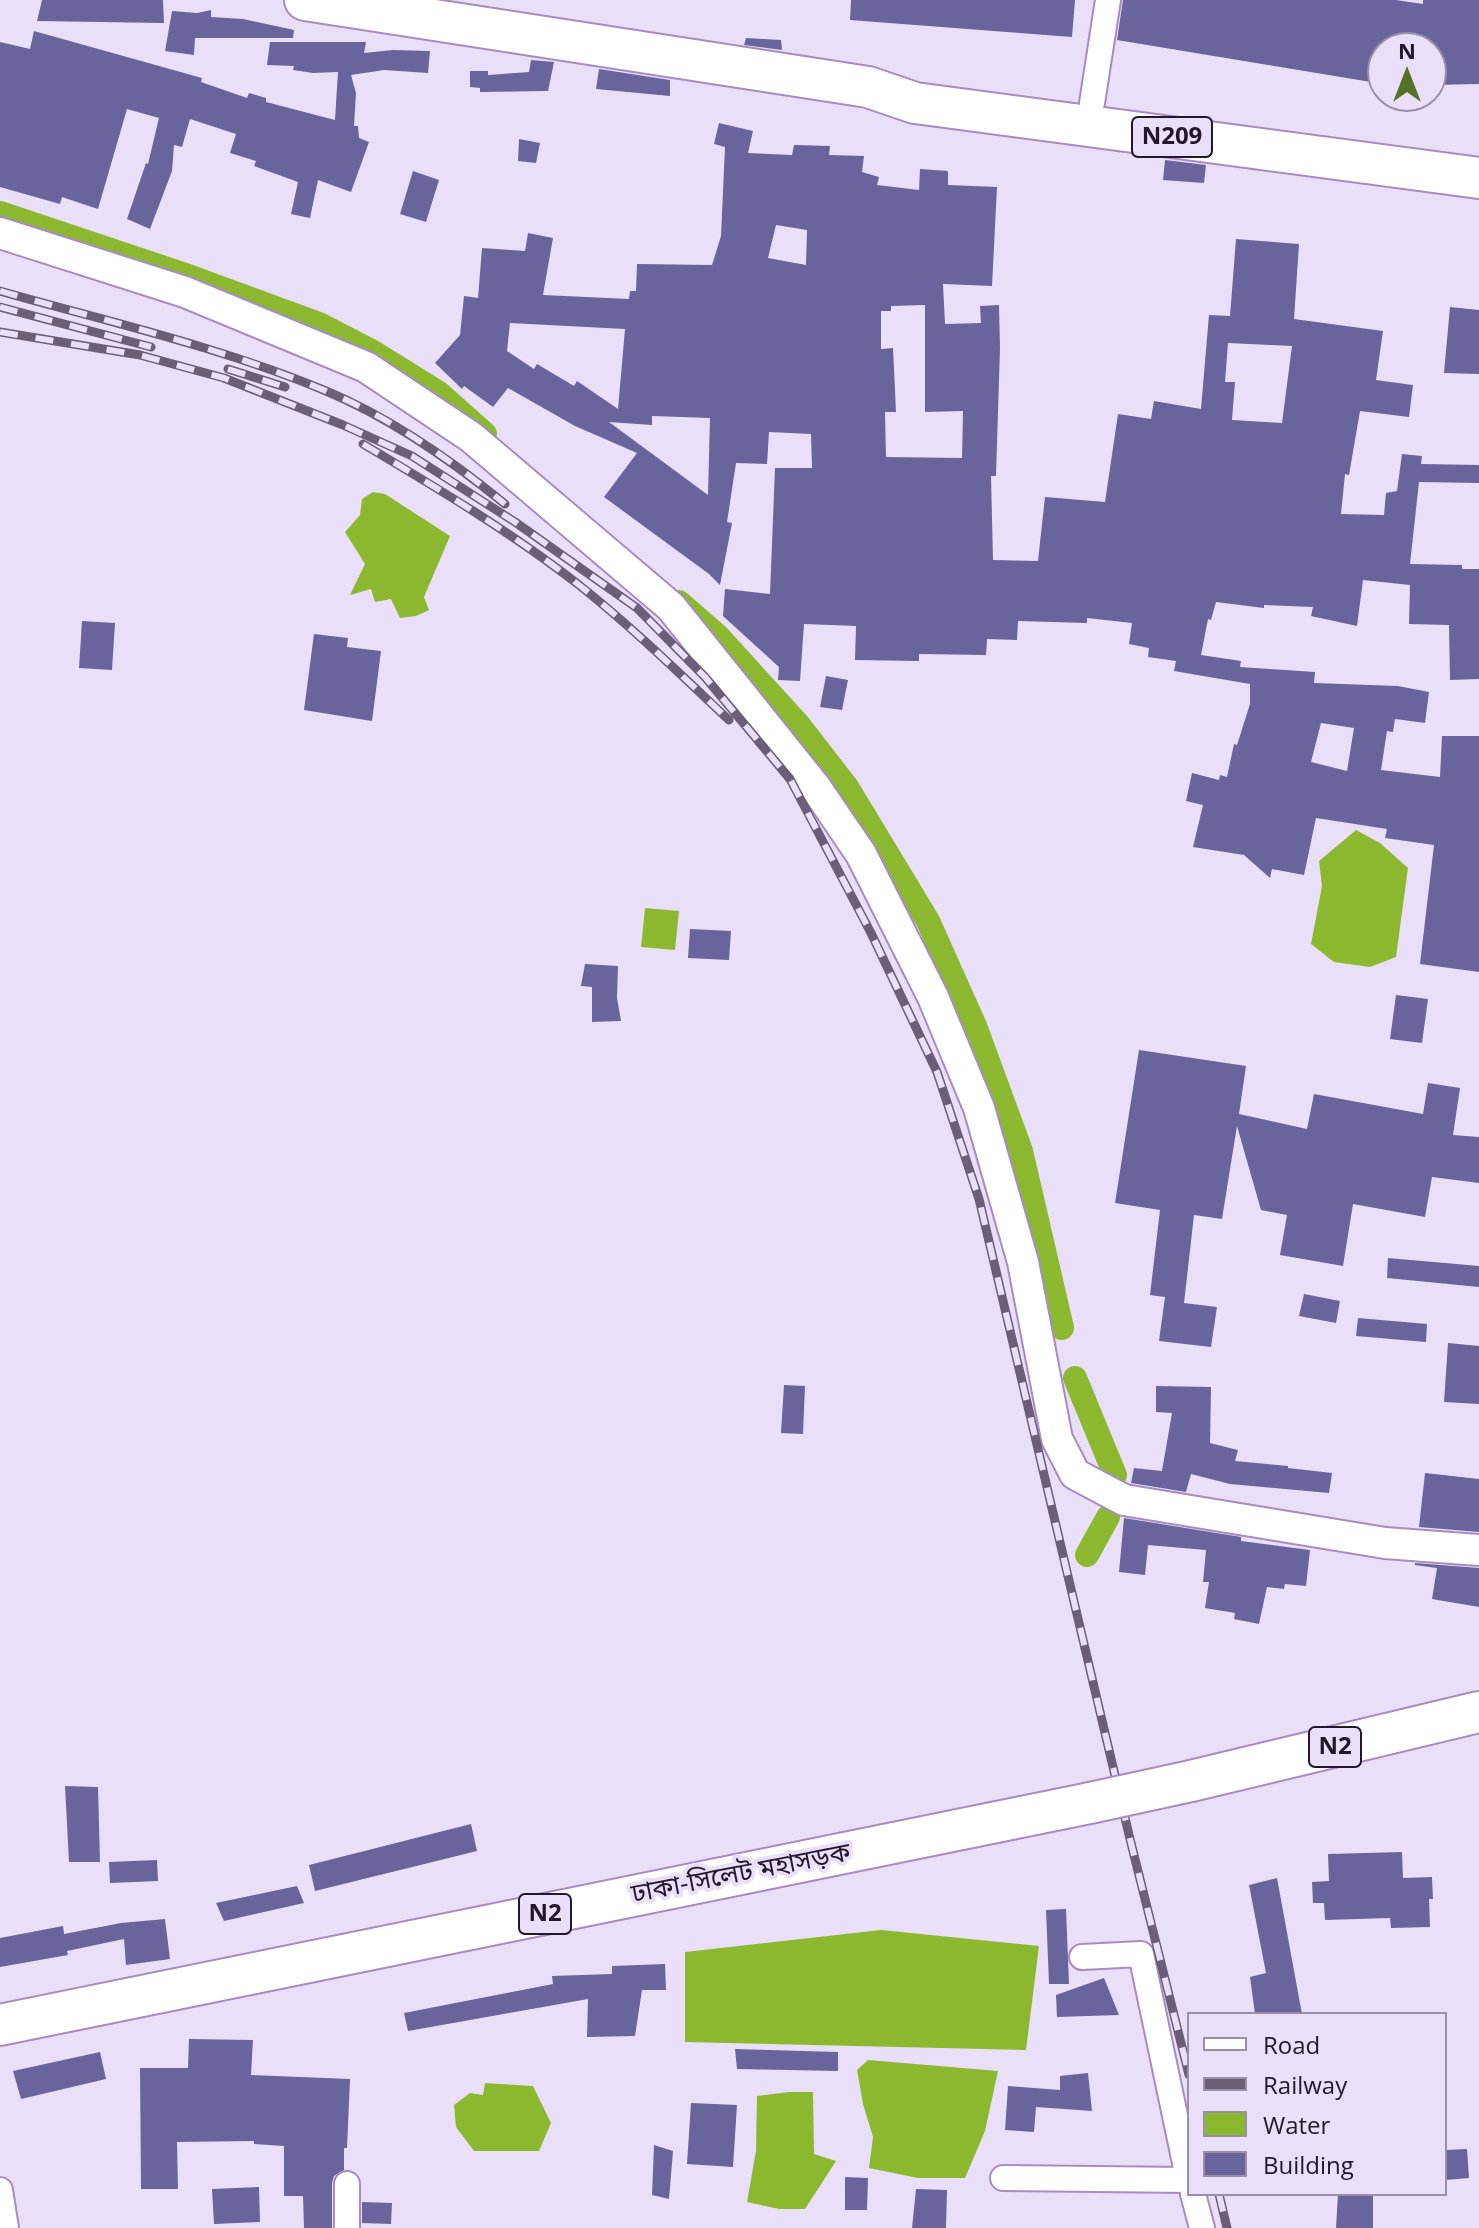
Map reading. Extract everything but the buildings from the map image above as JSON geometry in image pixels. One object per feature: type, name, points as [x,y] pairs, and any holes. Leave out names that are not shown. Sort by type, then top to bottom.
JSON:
[{"type":"highway","name":"N209","points":[[305,0],[868,87],[915,103],[1479,178]]},
{"type":"highway","name":"N209","points":[[868,87],[917,82],[1479,152]]},
{"type":"highway","name":"ঢাকা-সিলেট মহাসড়ক","points":[[0,2025],[1090,1803],[1479,1712]]},
{"type":"street","points":[[1092,103],[1108,0]]},
{"type":"street","points":[[0,233],[185,292],[366,367],[471,437],[671,607],[816,788],[861,854],[933,997],[979,1108],[1023,1262],[1057,1439],[1075,1474],[1124,1500],[1385,1543],[1479,1550]]},
{"type":"street","points":[[1082,1957],[1141,1954],[1187,2172]]},
{"type":"street","points":[[1003,2178],[1187,2181]]},
{"type":"street","points":[[347,2184],[347,2228]]},
{"type":"street","points":[[0,2190],[6,2228]]},
{"type":"street","points":[[1194,2196],[1202,2228]]},
{"type":"water","points":[[373,492],[385,494],[450,536],[424,597],[429,610],[416,616],[400,618],[391,599],[375,602],[371,589],[350,595],[365,564],[345,532],[360,515],[362,499]]},
{"type":"water","points":[[1356,830],[1380,843],[1408,868],[1396,957],[1370,967],[1334,962],[1311,944],[1322,886],[1319,861]]},
{"type":"water","points":[[645,908],[679,911],[675,950],[641,947]]},
{"type":"water","points":[[881,1930],[1039,1946],[1026,2050],[685,2042],[685,1952]]},
{"type":"water","points":[[868,2060],[998,2071],[985,2131],[965,2178],[918,2178],[869,2168],[873,2137],[857,2070]]},
{"type":"water","points":[[485,2083],[533,2086],[551,2123],[539,2151],[474,2151],[456,2127],[454,2105],[470,2093],[483,2095]]},
{"type":"water","points":[[813,2092],[814,2154],[836,2161],[805,2209],[779,2209],[747,2202],[756,2151],[757,2096]]},
{"type":"waterway","points":[[0,213],[319,324],[373,352],[439,393],[485,434]]},
{"type":"waterway","points":[[679,602],[718,636],[799,725],[847,787],[928,921],[975,1026],[1021,1151],[1062,1328]]},
{"type":"waterway","points":[[1075,1378],[1115,1475]]},
{"type":"waterway","points":[[1087,1555],[1108,1517]]},
{"type":"railway","points":[[0,291],[205,348],[326,391],[420,441],[505,504]]},
{"type":"railway","points":[[0,307],[151,347]]},
{"type":"railway","points":[[0,332],[140,355],[224,378],[412,456],[515,522],[637,608],[705,677],[790,779],[871,933],[937,1072],[979,1199],[1187,2067]]},
{"type":"railway","points":[[228,369],[285,387]]},
{"type":"railway","points":[[363,444],[473,511],[579,585],[656,651],[729,720]]},
{"type":"railway","points":[[1219,2196],[1227,2228]]}]
